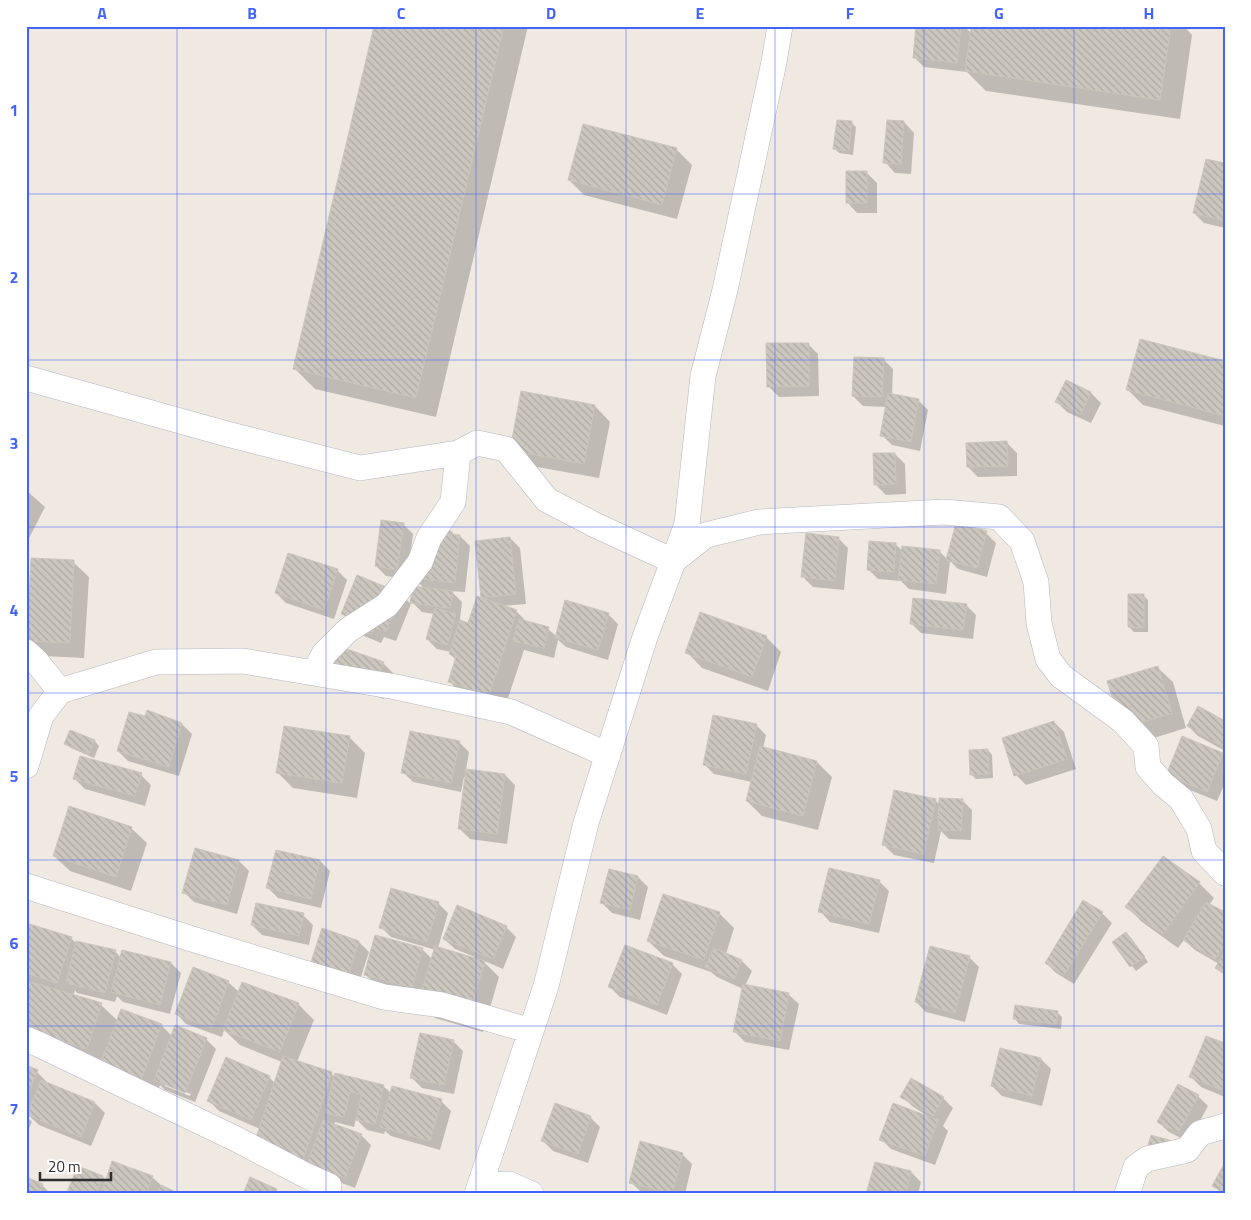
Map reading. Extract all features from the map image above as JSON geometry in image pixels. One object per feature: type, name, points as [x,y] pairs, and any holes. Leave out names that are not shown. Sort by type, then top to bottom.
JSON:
[{"type":"street","points":[[531,1194],[509,1184],[479,1189],[546,986],[586,823],[645,637],[687,524],[703,376],[741,214],[780,26]]},
{"type":"street","points":[[26,378],[227,434],[360,468],[458,453],[477,443],[506,448],[547,500],[595,526],[673,561]]},
{"type":"street","points":[[314,673],[324,654],[348,630],[387,605],[420,562],[429,538],[452,502],[458,453]]},
{"type":"street","points":[[673,561],[706,535],[759,522],[944,512],[999,517],[1022,541],[1036,582],[1039,624],[1048,659],[1061,676],[1123,721],[1146,746],[1148,767],[1162,784],[1181,799],[1198,829],[1204,851],[1225,872]]},
{"type":"street","points":[[26,652],[36,661],[60,691]]},
{"type":"street","points":[[26,766],[42,716],[60,691],[156,662],[244,661],[396,687],[511,712],[608,755]]},
{"type":"street","points":[[26,886],[384,997],[442,1006],[531,1031]]},
{"type":"street","points":[[26,1039],[234,1138],[329,1186]]},
{"type":"street","points":[[1127,1194],[1136,1167],[1147,1159],[1188,1150],[1200,1133],[1225,1126]]},
{"type":"building","points":[[374,26],[504,26],[416,398],[293,369]]},
{"type":"building","points":[[916,26],[961,26],[957,63],[913,58]]},
{"type":"building","points":[[971,26],[1171,26],[1160,100],[965,71]]},
{"type":"building","points":[[837,120],[852,121],[849,151],[833,149]]},
{"type":"building","points":[[887,120],[904,121],[901,164],[883,163]]},
{"type":"building","points":[[583,124],[677,148],[662,205],[568,180]]},
{"type":"building","points":[[1206,159],[1225,163],[1225,221],[1193,213]]},
{"type":"building","points":[[846,171],[867,171],[867,203],[846,203]]},
{"type":"building","points":[[1140,339],[1225,361],[1225,416],[1126,390]]},
{"type":"building","points":[[766,343],[809,343],[809,386],[767,387]]},
{"type":"building","points":[[854,357],[884,358],[882,397],[852,396]]},
{"type":"building","points":[[1066,380],[1091,392],[1081,414],[1055,402]]},
{"type":"building","points":[[521,391],[595,405],[584,464],[510,450]]},
{"type":"building","points":[[888,393],[919,399],[911,442],[880,436]]},
{"type":"building","points":[[1007,441],[1008,466],[967,467],[966,443]]},
{"type":"building","points":[[873,453],[895,453],[896,484],[874,485]]},
{"type":"building","points":[[381,520],[404,523],[397,570],[375,566]]},
{"type":"building","points":[[956,523],[987,531],[977,568],[946,560]]},
{"type":"building","points":[[418,532],[460,535],[455,583],[413,578]]},
{"type":"building","points":[[806,533],[839,537],[835,581],[801,577]]},
{"type":"building","points":[[510,537],[516,594],[481,598],[475,541]]},
{"type":"building","points":[[869,541],[896,543],[894,572],[867,570]]},
{"type":"building","points":[[902,546],[940,550],[936,584],[898,580]]},
{"type":"building","points":[[288,553],[338,569],[324,610],[275,593]]},
{"type":"building","points":[[31,558],[74,560],[70,643],[27,641]]},
{"type":"building","points":[[357,575],[401,593],[386,632],[374,627],[371,634],[352,627],[355,619],[341,614]]},
{"type":"building","points":[[413,586],[453,591],[450,608],[410,603]]},
{"type":"building","points":[[1128,594],[1144,594],[1144,628],[1128,627]]},
{"type":"building","points":[[477,596],[517,610],[489,695],[448,682],[456,657],[449,654],[460,620],[468,623]]},
{"type":"building","points":[[913,598],[967,604],[963,630],[910,624]]},
{"type":"building","points":[[565,600],[609,613],[598,650],[555,638]]},
{"type":"building","points":[[435,608],[456,614],[447,645],[426,639]]},
{"type":"building","points":[[700,612],[767,636],[752,677],[685,653]]},
{"type":"building","points":[[519,619],[549,627],[544,648],[513,641]]},
{"type":"building","points":[[338,646],[384,662],[374,690],[329,673]]},
{"type":"building","points":[[1158,666],[1172,713],[1122,728],[1107,681]]},
{"type":"building","points":[[1198,706],[1225,721],[1225,748],[1187,726]]},
{"type":"building","points":[[147,710],[182,723],[169,767],[117,751],[129,712],[145,716]]},
{"type":"building","points":[[713,715],[757,724],[746,774],[703,765]]},
{"type":"building","points":[[1054,721],[1067,759],[1014,776],[1002,738]]},
{"type":"building","points":[[284,726],[350,736],[342,783],[276,773]]},
{"type":"building","points":[[70,730],[95,740],[89,754],[64,744]]},
{"type":"building","points":[[410,731],[460,741],[451,783],[401,773]]},
{"type":"building","points":[[1182,736],[1223,753],[1207,792],[1166,775]]},
{"type":"building","points":[[760,746],[817,761],[803,816],[746,801]]},
{"type":"building","points":[[988,749],[989,774],[970,775],[969,750]]},
{"type":"building","points":[[80,756],[142,773],[135,796],[73,779]]},
{"type":"building","points":[[466,769],[505,774],[497,834],[458,829]]},
{"type":"building","points":[[894,790],[936,799],[924,854],[882,845]]},
{"type":"building","points":[[939,798],[963,799],[961,831],[938,830]]},
{"type":"building","points":[[69,806],[132,827],[116,877],[53,856]]},
{"type":"building","points":[[195,848],[239,860],[227,905],[182,893]]},
{"type":"building","points":[[276,850],[320,860],[311,899],[266,888]]},
{"type":"building","points":[[1163,856],[1200,882],[1163,934],[1125,907]]},
{"type":"building","points":[[829,868],[880,880],[869,924],[818,912]]},
{"type":"building","points":[[609,869],[638,876],[630,910],[600,903]]},
{"type":"building","points":[[391,888],[439,902],[427,942],[379,928]]},
{"type":"building","points":[[663,894],[720,912],[704,960],[647,941]]},
{"type":"building","points":[[1083,900],[1103,912],[1064,975],[1045,963]]},
{"type":"building","points":[[1206,902],[1225,912],[1225,944],[1215,959],[1183,940]]},
{"type":"building","points":[[256,903],[304,913],[299,936],[251,925]]},
{"type":"building","points":[[457,905],[507,926],[493,959],[443,939]]},
{"type":"building","points":[[26,923],[72,937],[57,983],[26,973]]},
{"type":"building","points":[[322,928],[359,941],[348,976],[310,965]]},
{"type":"building","points":[[1126,932],[1145,957],[1130,967],[1112,942]]},
{"type":"building","points":[[375,935],[423,948],[412,988],[364,975]]},
{"type":"building","points":[[76,941],[116,950],[105,993],[66,983]]},
{"type":"building","points":[[625,945],[673,963],[657,1005],[608,987]]},
{"type":"building","points":[[435,946],[485,961],[468,1018],[418,1003]]},
{"type":"building","points":[[930,946],[970,956],[955,1013],[915,1002]]},
{"type":"building","points":[[714,948],[742,960],[734,980],[705,967]]},
{"type":"building","points":[[122,950],[171,962],[160,1005],[111,992]]},
{"type":"building","points":[[1225,951],[1225,974],[1215,968]]},
{"type":"building","points":[[193,967],[229,981],[212,1028],[175,1014]]},
{"type":"building","points":[[31,982],[102,1003],[87,1049],[26,1030],[26,996]]},
{"type":"building","points":[[242,982],[299,1003],[280,1052],[223,1030]]},
{"type":"building","points":[[743,984],[789,993],[780,1041],[733,1032]]},
{"type":"building","points":[[1015,1005],[1058,1011],[1056,1024],[1013,1019]]},
{"type":"building","points":[[121,1009],[162,1024],[141,1080],[100,1064]]},
{"type":"building","points":[[175,1025],[207,1038],[185,1093],[154,1080]]},
{"type":"building","points":[[420,1033],[454,1040],[444,1085],[410,1078]]},
{"type":"building","points":[[1206,1036],[1225,1043],[1225,1083],[1222,1090],[1189,1077]]},
{"type":"building","points":[[1000,1048],[1041,1058],[1032,1096],[991,1086]]},
{"type":"building","points":[[283,1056],[332,1072],[302,1163],[253,1147]]},
{"type":"building","points":[[226,1057],[270,1076],[251,1120],[207,1101]]},
{"type":"building","points":[[26,1065],[38,1070],[26,1097]]},
{"type":"building","points":[[335,1073],[384,1085],[375,1124],[356,1120],[362,1094],[350,1092],[344,1117],[325,1113]]},
{"type":"building","points":[[911,1078],[944,1097],[933,1116],[900,1097]]},
{"type":"building","points":[[41,1080],[95,1102],[81,1137],[27,1115]]},
{"type":"building","points":[[1178,1084],[1199,1095],[1178,1133],[1157,1122]]},
{"type":"building","points":[[392,1086],[442,1099],[430,1141],[380,1127]]},
{"type":"building","points":[[555,1103],[591,1116],[578,1154],[541,1141]]},
{"type":"building","points":[[893,1103],[938,1120],[925,1156],[879,1140]]},
{"type":"building","points":[[323,1120],[362,1134],[345,1178],[307,1164]]},
{"type":"building","points":[[1151,1135],[1179,1143],[1145,1155]]},
{"type":"building","points":[[640,1141],[683,1153],[672,1194],[629,1183]]},
{"type":"building","points":[[112,1161],[153,1176],[146,1194],[101,1194]]},
{"type":"building","points":[[875,1162],[911,1171],[906,1194],[866,1194]]},
{"type":"building","points":[[1225,1162],[1225,1193],[1212,1186]]},
{"type":"building","points":[[78,1166],[103,1176],[96,1194],[66,1194]]},
{"type":"building","points":[[26,1177],[43,1184],[39,1194],[26,1194]]},
{"type":"building","points":[[250,1177],[277,1189],[275,1194],[243,1194]]},
{"type":"building","points":[[161,1185],[180,1194],[157,1194]]}]
